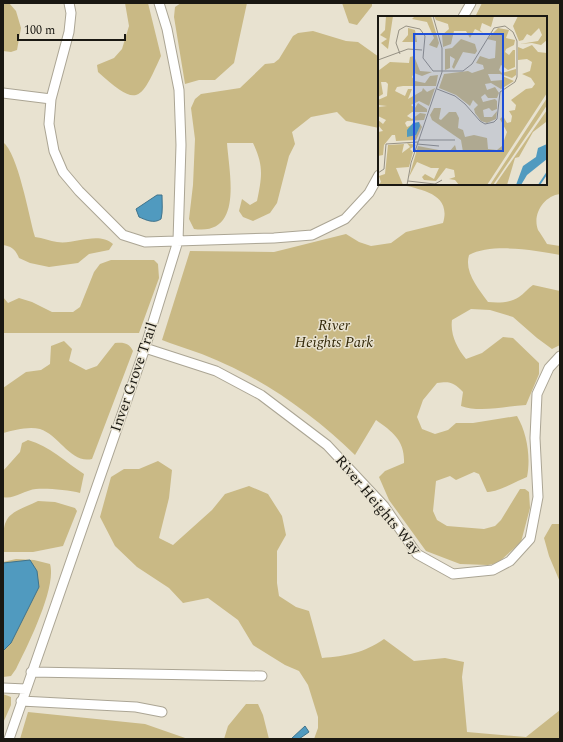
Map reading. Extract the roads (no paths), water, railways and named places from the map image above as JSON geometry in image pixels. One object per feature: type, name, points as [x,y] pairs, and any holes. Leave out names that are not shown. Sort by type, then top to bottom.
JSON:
[{"type":"street","points":[[69,3],[71,13],[69,32],[51,99],[49,124],[54,151],[63,172],[79,191],[123,235],[145,242],[274,238],[312,235],[345,219],[369,193],[378,177]]},
{"type":"street","name":"Inver Grove Trail","points":[[9,739],[31,672],[145,348],[178,241],[180,145],[179,90],[167,30],[159,3]]},
{"type":"street","points":[[464,16],[471,3]]},
{"type":"street","points":[[3,93],[51,99]]},
{"type":"street","name":"River Heights Way","points":[[145,348],[216,371],[261,395],[326,445],[384,506],[417,554],[453,574],[493,570],[510,561],[530,539],[538,497],[535,438],[537,394],[549,368],[560,356]]},
{"type":"street","points":[[31,672],[262,676]]},
{"type":"street","points":[[3,688],[26,688]]},
{"type":"street","points":[[22,701],[136,707],[162,712]]},
{"type":"water","points":[[157,195],[162,195],[161,219],[153,221],[139,217],[136,209]]},
{"type":"water","points":[[30,560],[37,571],[39,587],[11,643],[3,651],[3,563]]},
{"type":"water","points":[[305,726],[309,732],[299,739],[291,739]]},
{"type":"park label","name":"River Heights Park","points":[[334,334]]}]
